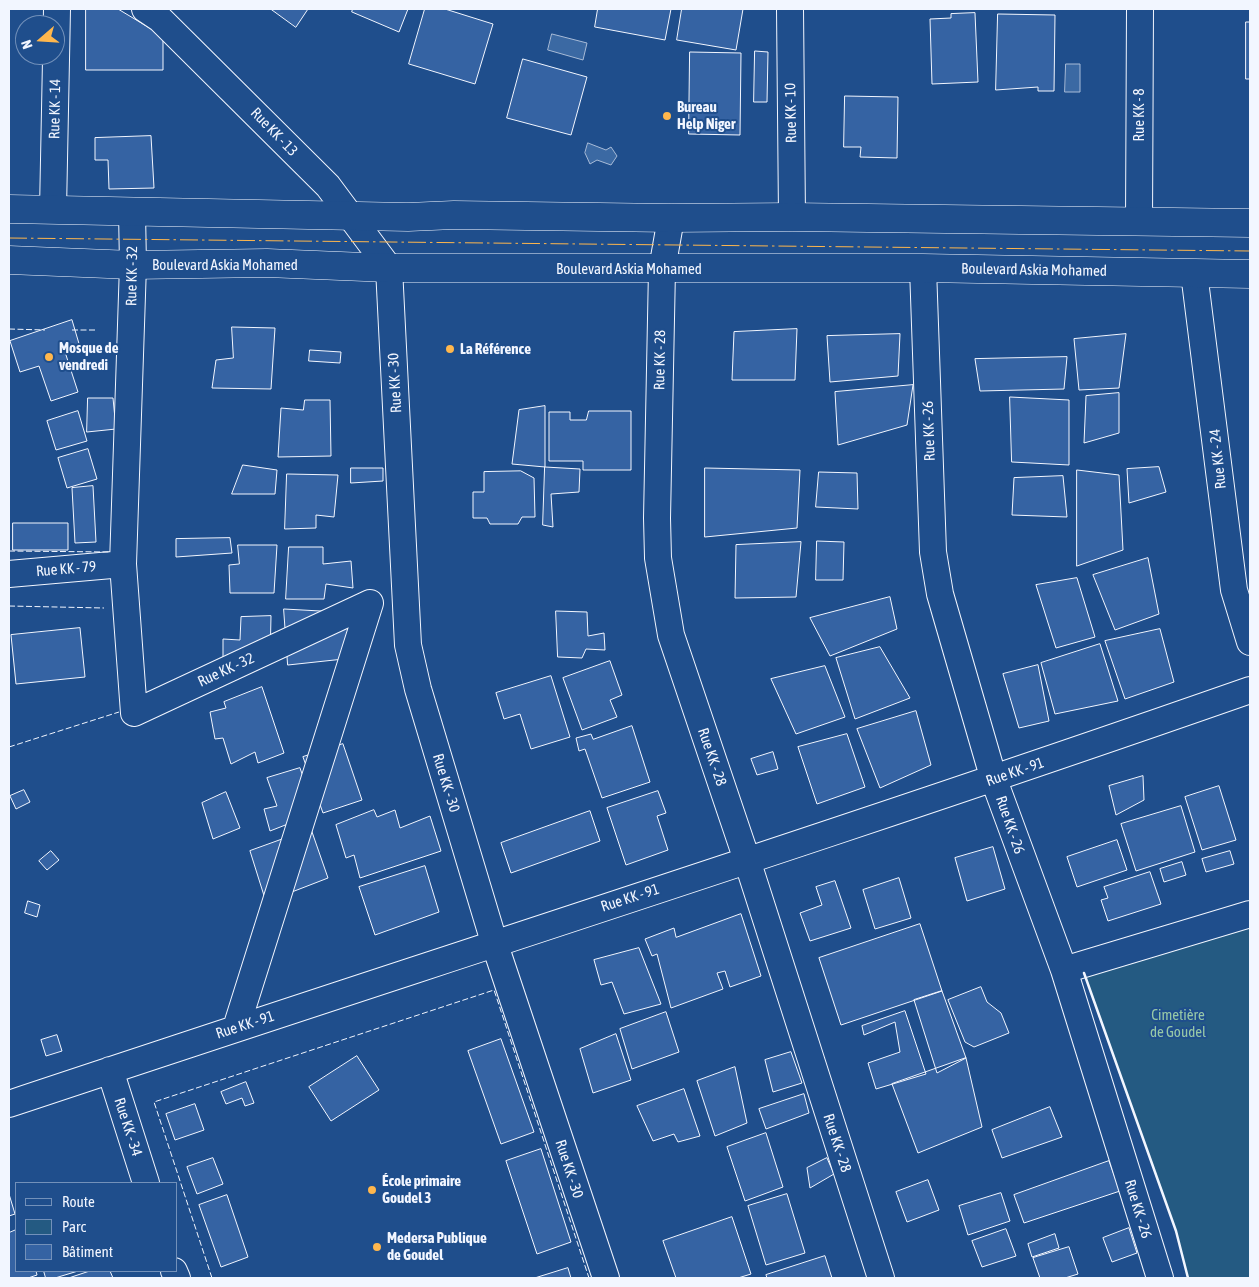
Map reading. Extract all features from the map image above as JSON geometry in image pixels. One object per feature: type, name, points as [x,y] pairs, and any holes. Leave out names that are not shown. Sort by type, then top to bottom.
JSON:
[{"type":"main road","points":[[9,209],[352,215],[454,214],[671,218],[792,216],[1250,222]]},
{"type":"main road","name":"Boulevard Askia Mohamed","points":[[9,260],[133,265],[267,263],[389,268],[923,268],[1250,274]]},
{"type":"street","name":"Rue KK - 14","points":[[54,210],[57,9]]},
{"type":"street","name":"Rue KK - 10","points":[[790,9],[792,216]]},
{"type":"street","name":"Rue KK - 8","points":[[1139,220],[1140,9]]},
{"type":"street","name":"Rue KK - 13","points":[[157,12],[328,186],[352,215],[389,268]]},
{"type":"street","name":"Rue KK - 32","points":[[132,212],[133,265],[123,564],[134,713],[370,603],[236,1028]]},
{"type":"street","name":"Rue KK - 28","points":[[671,218],[662,269],[657,518],[658,558],[662,592],[671,635],[747,860],[881,1278]]},
{"type":"street","name":"Rue KK - 30","points":[[389,268],[408,645],[418,689],[494,942],[606,1278]]},
{"type":"street","name":"Rue KK - 26","points":[[923,268],[933,552],[940,594],[994,780],[1064,970],[1160,1278]]},
{"type":"street","name":"Rue KK - 24","points":[[1194,273],[1234,590],[1250,642]]},
{"type":"street","name":"Rue KK - 79","points":[[9,574],[123,564]]},
{"type":"street","name":"Rue KK - 91","points":[[9,1104],[494,942],[994,780],[1250,690]]},
{"type":"street","points":[[1064,970],[1250,914]]},
{"type":"street","name":"Rue KK - 34","points":[[110,1070],[146,1182]]},
{"type":"green space","name":"Cimetière de Goudel","points":[[1250,923],[1250,1278],[1188,1278],[1176,1231],[1084,973]]},
{"type":"shaded area","points":[[552,34],[587,43],[583,60],[548,50]]},
{"type":"shaded area","points":[[1066,64],[1080,64],[1080,92],[1065,92]]},
{"type":"shaded area","points":[[588,143],[606,150],[611,147],[617,156],[611,165],[597,160],[590,164],[585,153]]},
{"type":"building","points":[[86,9],[118,9],[163,36],[163,70],[86,70]]},
{"type":"building","points":[[271,9],[308,9],[296,27]]},
{"type":"building","points":[[353,9],[408,9],[399,32],[352,12]]},
{"type":"building","points":[[425,9],[445,9],[493,24],[475,84],[409,64]]},
{"type":"building","points":[[598,9],[671,9],[665,40],[595,27]]},
{"type":"building","points":[[682,9],[743,9],[736,50],[677,40]]},
{"type":"building","points":[[975,13],[978,82],[932,84],[930,19],[951,18],[951,14]]},
{"type":"building","points":[[998,14],[1055,15],[1054,91],[1038,91],[1038,87],[996,90]]},
{"type":"building","points":[[1246,22],[1250,22],[1250,79],[1246,79]]},
{"type":"building","points":[[755,51],[768,52],[767,102],[754,102]]},
{"type":"building","points":[[690,52],[741,53],[740,135],[689,134]]},
{"type":"building","points":[[523,59],[587,77],[571,135],[507,118]]},
{"type":"building","points":[[845,96],[898,97],[897,158],[860,157],[861,147],[844,147]]},
{"type":"building","points":[[151,136],[154,188],[109,189],[108,160],[95,160],[95,138]]},
{"type":"building","points":[[72,320],[80,347],[65,352],[78,392],[51,401],[39,366],[20,372],[10,341]]},
{"type":"building","points":[[232,327],[275,328],[271,389],[212,388],[216,360],[233,358]]},
{"type":"building","points":[[797,329],[795,380],[732,380],[734,332]]},
{"type":"building","points":[[900,334],[898,376],[830,382],[827,336]]},
{"type":"building","points":[[1126,334],[1119,388],[1079,390],[1074,339]]},
{"type":"building","points":[[310,350],[341,352],[340,363],[309,361]]},
{"type":"building","points":[[1067,357],[1064,389],[980,391],[975,359]]},
{"type":"building","points":[[913,385],[907,425],[838,445],[835,392]]},
{"type":"building","points":[[1119,393],[1119,433],[1084,443],[1086,396]]},
{"type":"building","points":[[1010,397],[1069,400],[1069,465],[1012,462]]},
{"type":"building","points":[[88,398],[113,398],[116,429],[87,432]]},
{"type":"building","points":[[305,400],[330,400],[331,456],[278,457],[281,408],[303,410]]},
{"type":"building","points":[[545,406],[545,467],[512,464],[519,410]]},
{"type":"building","points":[[78,411],[87,441],[56,450],[47,421]]},
{"type":"building","points":[[589,411],[631,411],[631,470],[583,470],[583,461],[549,461],[549,412],[570,412],[570,420],[586,420]]},
{"type":"building","points":[[88,449],[97,479],[67,488],[58,458]]},
{"type":"building","points":[[243,465],[277,470],[275,494],[232,494]]},
{"type":"building","points":[[545,467],[580,469],[579,492],[551,494],[553,527],[543,525]]},
{"type":"building","points":[[1159,467],[1166,492],[1129,503],[1127,469]]},
{"type":"building","points":[[351,468],[383,468],[383,481],[351,483]]},
{"type":"building","points":[[705,468],[800,470],[797,528],[705,537]]},
{"type":"building","points":[[1077,470],[1119,475],[1123,550],[1077,566]]},
{"type":"building","points":[[521,471],[534,478],[535,517],[522,517],[518,524],[490,524],[487,518],[473,518],[473,492],[484,492],[484,472]]},
{"type":"building","points":[[819,472],[857,473],[858,509],[816,507]]},
{"type":"building","points":[[287,474],[338,475],[334,517],[316,515],[316,528],[285,529]]},
{"type":"building","points":[[1063,476],[1067,517],[1012,515],[1014,478]]},
{"type":"building","points":[[93,486],[96,542],[75,543],[72,488]]},
{"type":"building","points":[[13,523],[68,523],[68,550],[13,550]]},
{"type":"building","points":[[230,538],[232,553],[176,557],[176,539]]},
{"type":"building","points":[[817,541],[844,542],[843,580],[816,580]]},
{"type":"building","points":[[801,542],[796,597],[735,598],[736,545]]},
{"type":"building","points":[[238,545],[277,545],[274,593],[230,593],[229,565],[239,564]]},
{"type":"building","points":[[289,547],[323,547],[323,564],[351,561],[353,588],[326,584],[324,599],[286,599]]},
{"type":"building","points":[[1148,558],[1159,614],[1115,630],[1093,575]]},
{"type":"building","points":[[1077,578],[1095,637],[1056,648],[1036,585]]},
{"type":"building","points":[[890,597],[897,629],[830,656],[810,618]]},
{"type":"building","points":[[284,609],[357,613],[353,658],[288,665]]},
{"type":"building","points":[[556,611],[587,612],[588,636],[604,633],[605,650],[586,649],[582,658],[558,657]]},
{"type":"building","points":[[271,616],[270,662],[223,660],[223,639],[240,640],[241,617]]},
{"type":"building","points":[[80,628],[85,677],[16,684],[11,635]]},
{"type":"building","points":[[1160,629],[1174,682],[1125,699],[1105,641]]},
{"type":"building","points":[[1100,644],[1118,701],[1055,714],[1041,663]]},
{"type":"building","points":[[880,647],[910,698],[855,719],[836,658]]},
{"type":"building","points":[[610,661],[622,695],[610,700],[617,717],[582,730],[563,678]]},
{"type":"building","points":[[1038,665],[1049,721],[1019,728],[1003,674]]},
{"type":"building","points":[[825,666],[845,717],[796,734],[771,679]]},
{"type":"building","points":[[551,676],[570,737],[531,749],[520,714],[504,719],[496,693]]},
{"type":"building","points":[[262,687],[284,753],[258,763],[255,752],[231,764],[223,738],[215,739],[210,712],[226,708],[224,702]]},
{"type":"building","points":[[916,711],[931,765],[880,788],[857,729]]},
{"type":"building","points":[[632,726],[650,782],[602,798],[585,749],[579,751],[576,738],[591,734],[593,739]]},
{"type":"building","points":[[847,734],[865,787],[817,804],[798,747]]},
{"type":"building","points":[[343,744],[362,800],[323,813],[303,757]]},
{"type":"building","points":[[773,752],[778,769],[757,775],[751,759]]},
{"type":"building","points":[[300,768],[316,813],[270,831],[264,809],[277,806],[267,778]]},
{"type":"building","points":[[1143,776],[1144,800],[1116,815],[1109,786]]},
{"type":"building","points":[[1219,786],[1236,840],[1202,850],[1185,797]]},
{"type":"building","points":[[24,790],[30,802],[16,809],[10,796]]},
{"type":"building","points":[[658,791],[666,813],[657,816],[668,850],[626,865],[607,808]]},
{"type":"building","points":[[226,792],[240,828],[213,839],[202,803]]},
{"type":"building","points":[[1181,806],[1195,852],[1136,871],[1121,824]]},
{"type":"building","points":[[374,810],[377,817],[395,810],[400,828],[430,816],[441,851],[360,878],[354,855],[346,858],[336,825]]},
{"type":"building","points":[[590,811],[600,841],[511,873],[501,843]]},
{"type":"building","points":[[311,829],[328,878],[266,902],[250,851]]},
{"type":"building","points":[[1117,840],[1127,870],[1077,887],[1067,857]]},
{"type":"building","points":[[993,847],[1005,889],[967,901],[955,858]]},
{"type":"building","points":[[51,851],[59,860],[47,870],[39,861]]},
{"type":"building","points":[[1230,851],[1234,864],[1206,872],[1202,859]]},
{"type":"building","points":[[1182,862],[1186,875],[1164,882],[1160,869]]},
{"type":"building","points":[[425,866],[439,912],[375,935],[359,887]]},
{"type":"building","points":[[1150,872],[1161,904],[1108,921],[1101,900],[1108,898],[1104,887]]},
{"type":"building","points":[[899,878],[911,918],[875,929],[863,890]]},
{"type":"building","points":[[835,881],[851,928],[810,941],[800,913],[822,905],[816,887]]},
{"type":"building","points":[[28,901],[40,905],[37,917],[25,913]]},
{"type":"building","points":[[741,914],[761,976],[730,987],[725,971],[717,973],[723,989],[671,1008],[657,954],[652,956],[645,939],[674,928],[676,937]]},
{"type":"building","points":[[920,924],[942,991],[841,1025],[819,958]]},
{"type":"building","points":[[639,948],[661,1004],[624,1014],[612,982],[601,985],[594,960]]},
{"type":"building","points":[[981,987],[987,1002],[1001,1013],[1009,1033],[974,1047],[965,1042],[948,1000]]},
{"type":"building","points":[[942,991],[966,1058],[937,1073],[914,1000]]},
{"type":"building","points":[[905,1011],[926,1074],[876,1089],[868,1063],[900,1052],[895,1022],[864,1035],[862,1026]]},
{"type":"building","points":[[666,1012],[679,1052],[632,1069],[620,1029]]},
{"type":"building","points":[[616,1034],[631,1080],[593,1093],[580,1049]]},
{"type":"building","points":[[57,1035],[62,1051],[46,1056],[41,1040]]},
{"type":"building","points":[[501,1039],[534,1132],[501,1144],[468,1051]]},
{"type":"building","points":[[791,1052],[802,1083],[773,1092],[765,1060]]},
{"type":"building","points":[[357,1056],[379,1090],[331,1121],[309,1087]]},
{"type":"building","points":[[966,1058],[982,1127],[918,1153],[892,1084]]},
{"type":"building","points":[[735,1067],[747,1123],[715,1136],[697,1081]]},
{"type":"building","points":[[246,1082],[254,1103],[245,1106],[242,1098],[226,1104],[221,1092]]},
{"type":"building","points":[[684,1089],[700,1136],[678,1142],[674,1134],[653,1141],[637,1106]]},
{"type":"building","points":[[804,1094],[809,1113],[766,1129],[759,1109]]},
{"type":"building","points":[[195,1104],[204,1130],[175,1140],[166,1114]]},
{"type":"building","points":[[1050,1107],[1062,1137],[1002,1158],[992,1130]]},
{"type":"building","points":[[766,1133],[783,1187],[745,1201],[727,1147]]},
{"type":"building","points":[[541,1149],[571,1242],[537,1254],[506,1161]]},
{"type":"building","points":[[213,1158],[223,1184],[197,1194],[187,1167]]},
{"type":"building","points":[[827,1158],[834,1174],[810,1188],[807,1168]]},
{"type":"building","points":[[1109,1161],[1120,1191],[1024,1223],[1014,1195]]},
{"type":"building","points":[[928,1180],[939,1210],[907,1222],[896,1192]]},
{"type":"building","points":[[1001,1193],[1010,1221],[968,1235],[959,1206]]},
{"type":"building","points":[[9,1194],[15,1214],[9,1216]]},
{"type":"building","points":[[787,1194],[805,1253],[766,1265],[748,1206]]},
{"type":"building","points":[[227,1195],[248,1257],[221,1267],[199,1205]]},
{"type":"building","points":[[732,1217],[751,1274],[738,1278],[676,1278],[663,1241]]},
{"type":"building","points":[[1129,1228],[1137,1253],[1112,1262],[1103,1238]]},
{"type":"building","points":[[1006,1229],[1016,1256],[982,1267],[972,1241]]},
{"type":"building","points":[[15,1230],[15,1272],[36,1272],[37,1275],[28,1278],[9,1278],[9,1233]]},
{"type":"building","points":[[1055,1234],[1059,1248],[1032,1257],[1028,1244]]},
{"type":"building","points":[[1069,1247],[1078,1274],[1065,1278],[1040,1278],[1033,1258]]},
{"type":"building","points":[[825,1256],[832,1278],[767,1278],[766,1275]]},
{"type":"building","points":[[568,1268],[571,1278],[535,1278]]},
{"type":"building","points":[[44,1272],[75,1272],[55,1278],[46,1278]]},
{"type":"building","points":[[87,1272],[110,1272],[113,1278],[69,1278]]},
{"type":"fence","points":[[9,329],[45,330]]},
{"type":"fence","points":[[72,330],[95,330]]},
{"type":"fence","points":[[9,551],[109,552]]},
{"type":"fence","points":[[9,606],[104,608]]},
{"type":"fence","points":[[9,747],[119,712]]},
{"type":"fence","points":[[212,1278],[154,1102],[494,990],[589,1278]]},
{"type":"wall","points":[[1084,973],[1176,1231],[1188,1278]]},
{"type":"power","points":[[9,238],[1250,251]]},
{"type":"place","name":"Bureau Help Niger","points":[[667,116]]},
{"type":"place","name":"La Référence","points":[[450,349]]},
{"type":"place","name":"Mosque de vendredi","points":[[49,357]]},
{"type":"place","name":"École primaire Goudel 3","points":[[372,1190]]},
{"type":"place","name":"Medersa Publique de Goudel","points":[[377,1247]]}]
